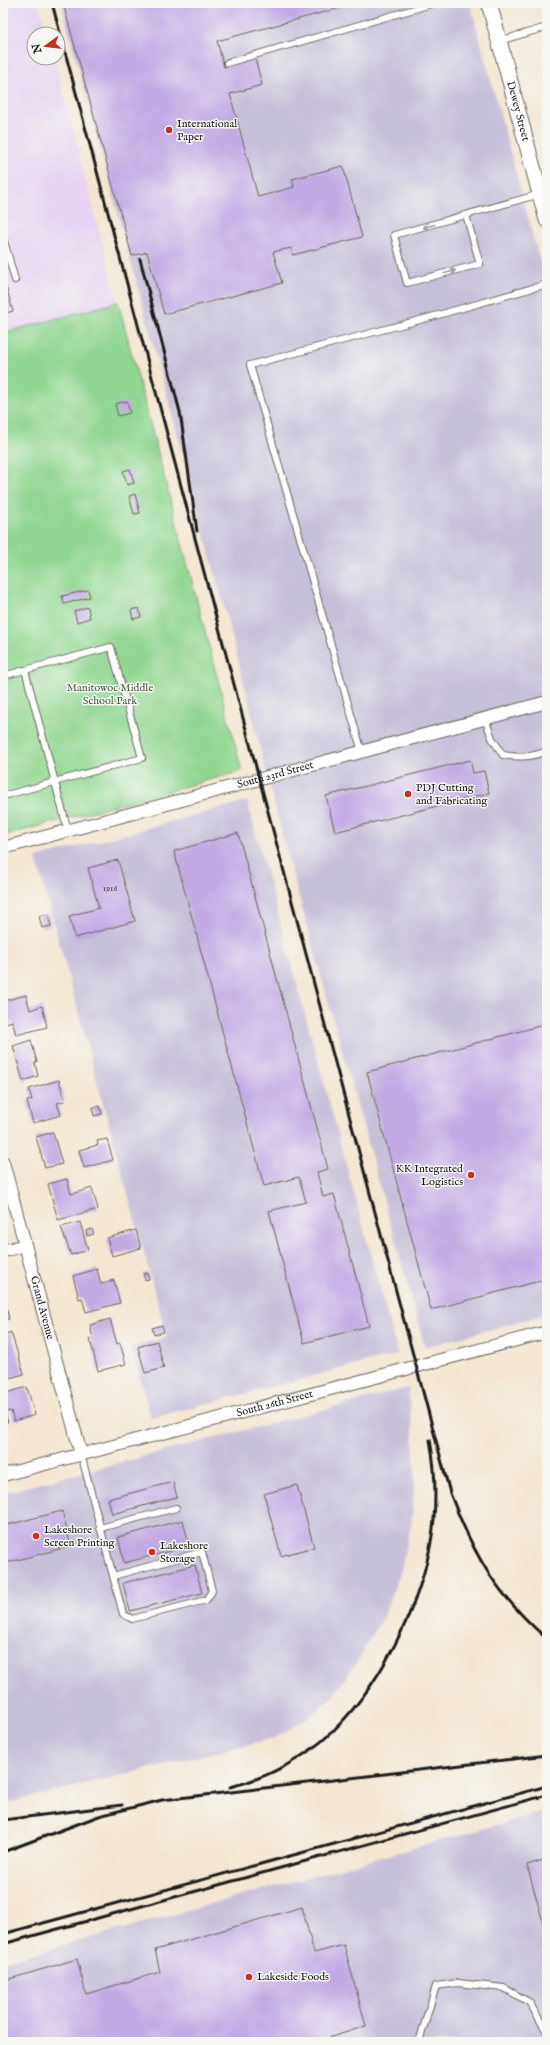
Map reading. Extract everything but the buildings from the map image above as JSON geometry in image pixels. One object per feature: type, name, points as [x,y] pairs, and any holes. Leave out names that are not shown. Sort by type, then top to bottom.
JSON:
[{"type":"street","name":"Dewey Street","points":[[488,3],[543,193],[547,220]]},
{"type":"street","name":"South 23rd Street","points":[[3,848],[547,702]]},
{"type":"street","name":"Grand Avenue","points":[[3,1162],[81,1454]]},
{"type":"street","points":[[3,1251],[25,1245]]},
{"type":"street","name":"South 26th Street","points":[[3,1475],[547,1332]]},
{"type":"lane","points":[[227,63],[435,3]]},
{"type":"lane","points":[[499,41],[547,28]]},
{"type":"lane","points":[[466,215],[480,264],[407,283],[394,235],[543,193]]},
{"type":"lane","points":[[3,237],[15,280]]},
{"type":"lane","points":[[362,752],[250,365],[547,284]]},
{"type":"lane","points":[[3,676],[111,647],[142,758],[3,796]]},
{"type":"lane","points":[[25,670],[68,831]]},
{"type":"lane","points":[[485,719],[492,738],[504,755],[520,758],[537,755],[547,751]]},
{"type":"lane","points":[[81,1454],[122,1614],[132,1619],[206,1600],[212,1591],[202,1552],[113,1576]]},
{"type":"lane","points":[[100,1528],[176,1508]]},
{"type":"lane","points":[[419,2042],[436,1986],[458,1983],[504,1988],[529,2002],[547,2032]]},
{"type":"shaded area","points":[[3,3],[39,3],[45,26],[26,26],[26,66],[56,66],[118,302],[3,333]]},
{"type":"shaded area","points":[[61,3],[470,3],[547,288],[547,1314],[425,1347],[288,858],[233,640]]},
{"type":"shaded area","points":[[247,801],[398,1354],[151,1418],[131,1347],[167,1337],[36,858]]},
{"type":"shaded area","points":[[408,1388],[413,1433],[415,1476],[412,1520],[400,1574],[384,1614],[359,1659],[333,1696],[304,1721],[274,1738],[3,1804],[3,1493]]},
{"type":"shaded area","points":[[547,1811],[547,2042],[3,2042],[3,1962]]},
{"type":"green space","name":"Manitowoc Middle School Park","points":[[118,302],[242,771],[3,836],[3,333]]},
{"type":"railway","points":[[52,3],[450,1493],[468,1536],[488,1573],[514,1606],[547,1639]]},
{"type":"railway","points":[[140,259],[180,412],[197,531]]},
{"type":"railway","points":[[230,1787],[258,1778],[285,1766],[322,1741],[352,1710],[370,1686],[386,1660],[401,1633],[413,1604],[423,1575],[430,1547],[435,1499],[434,1470],[430,1440]]},
{"type":"railway","points":[[3,1852],[99,1816],[162,1800],[547,1755]]},
{"type":"railway","points":[[3,1934],[547,1786]]},
{"type":"railway","points":[[3,1944],[547,1795]]},
{"type":"railway","points":[[3,1820],[122,1805]]},
{"type":"place","name":"International Paper","points":[[169,130]]},
{"type":"place","name":"PDJ Cutting and Fabricating","points":[[408,794]]},
{"type":"place","name":"KK Integrated Logistics","points":[[471,1175]]},
{"type":"place","name":"Lakeshore Screen Printing","points":[[36,1536]]},
{"type":"place","name":"Lakeshore Storage","points":[[152,1552]]},
{"type":"place","name":"Lakeside Foods","points":[[249,1977]]}]
